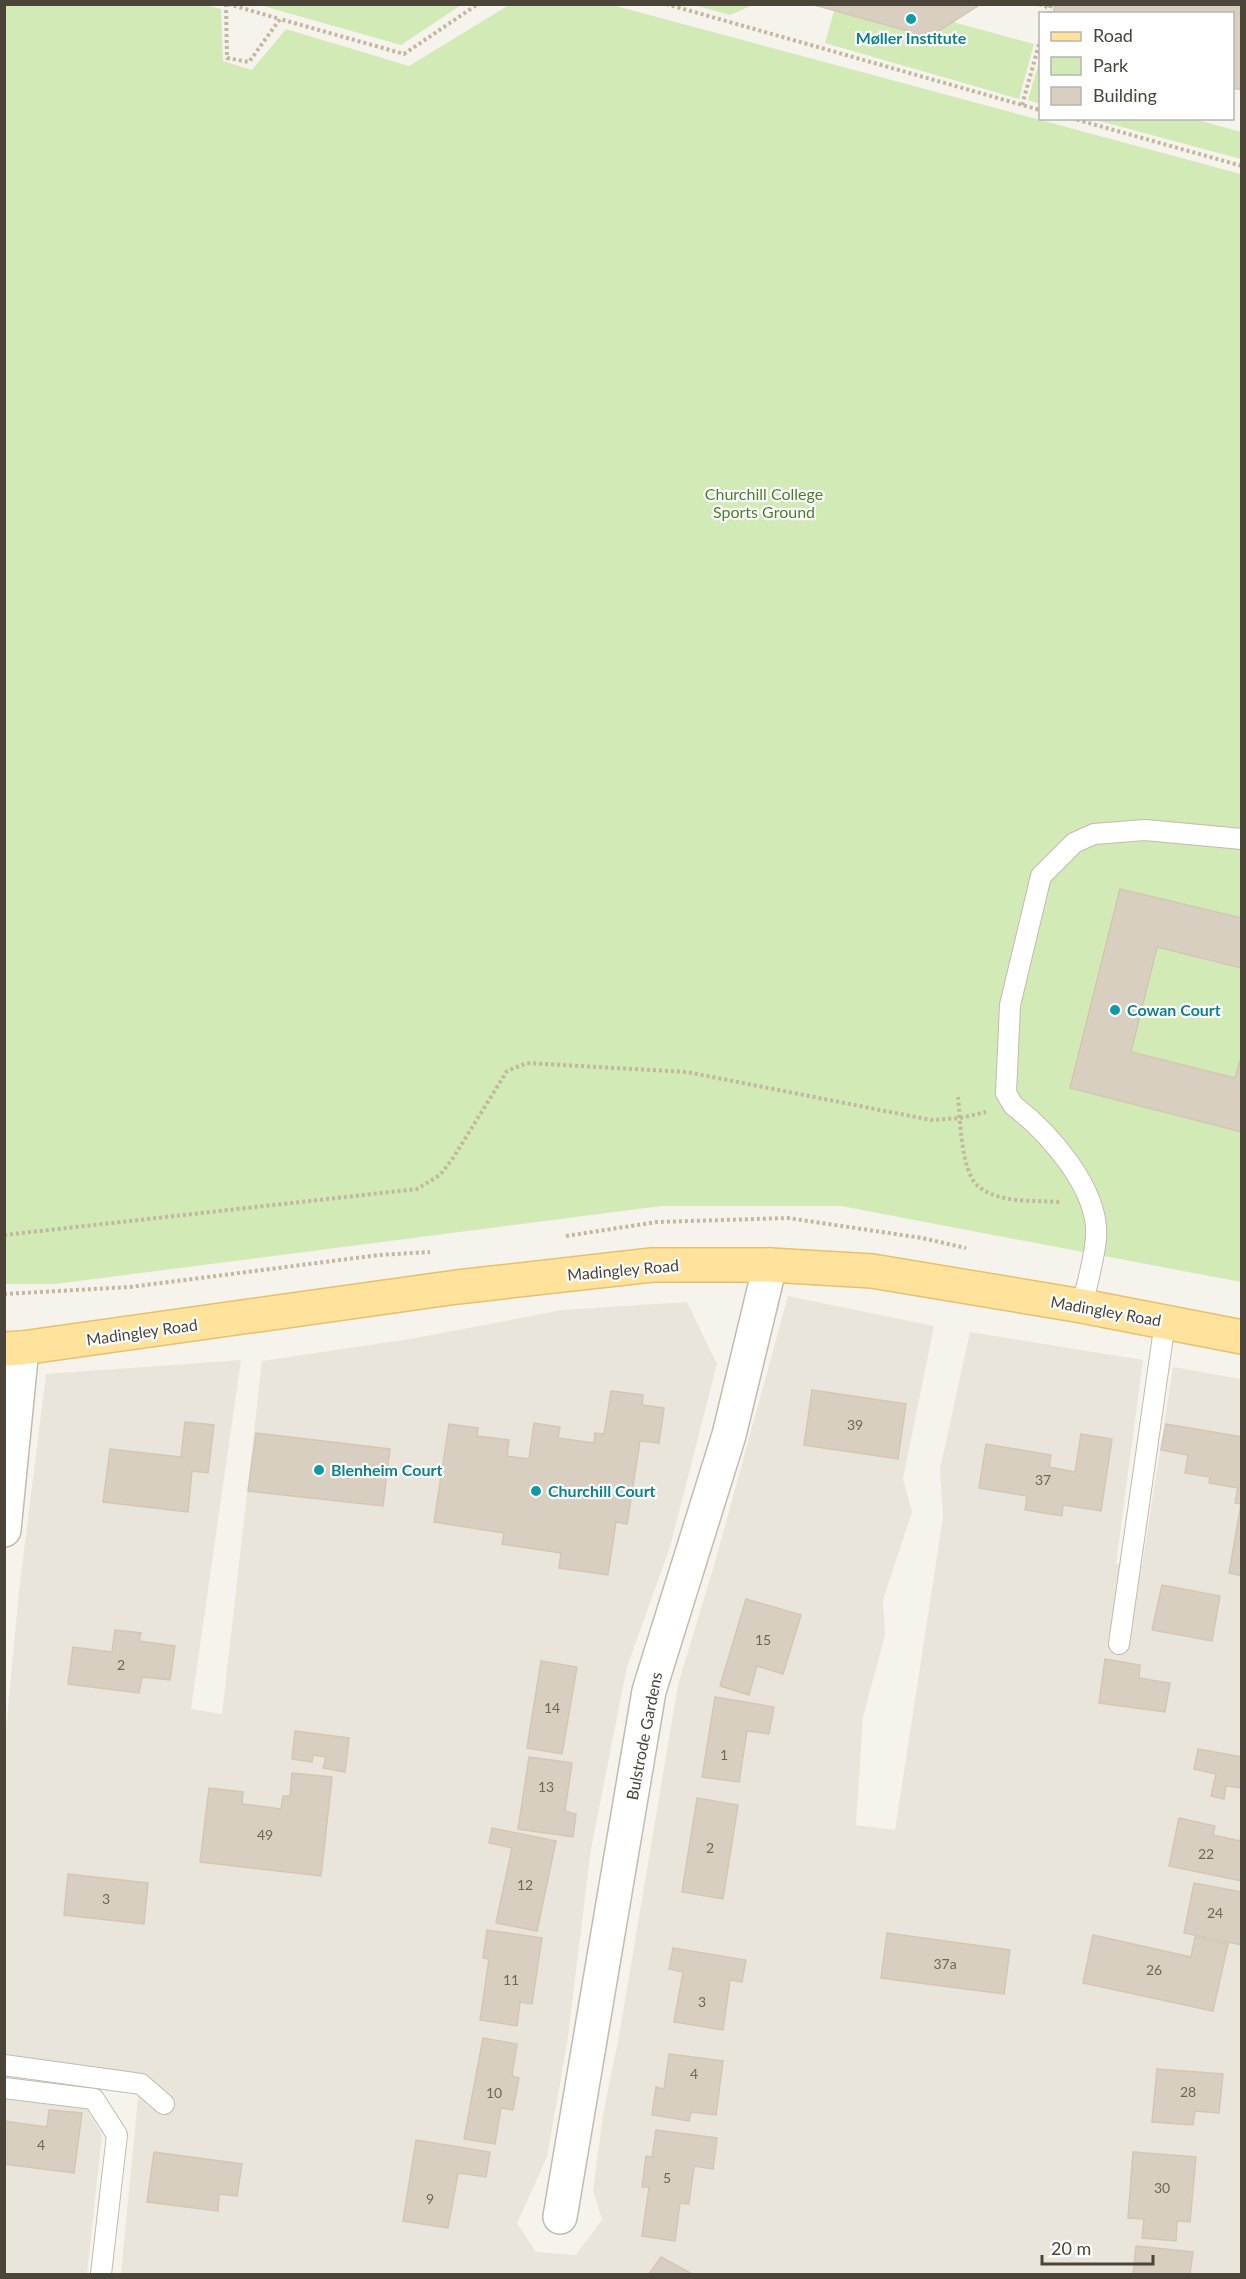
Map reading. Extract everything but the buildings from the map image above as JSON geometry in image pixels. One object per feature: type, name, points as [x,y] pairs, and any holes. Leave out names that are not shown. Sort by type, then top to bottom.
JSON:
[{"type":"main road","name":"Madingley Road","points":[[13,1349],[469,1285],[652,1265],[770,1264],[872,1271],[1082,1306],[1242,1337]]},
{"type":"street","name":"Bulstrode Gardens","points":[[560,2217],[649,1691],[729,1436],[770,1264]]},
{"type":"street","points":[[4,1530],[13,1349]]},
{"type":"lane","points":[[1082,1306],[1096,1236],[1093,1209],[1076,1171],[1012,1104],[1006,1093],[1010,1005],[1041,876],[1074,843],[1094,834],[1145,830],[1242,838]]},
{"type":"lane","points":[[1119,1644],[1165,1322]]},
{"type":"lane","points":[[4,2065],[141,2084],[164,2104]]},
{"type":"lane","points":[[4,2088],[94,2100],[117,2135],[101,2274]]},
{"type":"path","points":[[280,19],[249,62],[227,58],[227,4],[404,54],[478,4]]},
{"type":"path","points":[[666,4],[1039,109]]},
{"type":"path","points":[[1039,4],[1051,6]]},
{"type":"path","points":[[1022,105],[1039,48]]},
{"type":"path","points":[[1078,120],[1242,166]]},
{"type":"path","points":[[4,1235],[417,1189],[440,1175],[453,1158],[507,1071],[526,1063],[687,1072],[910,1118],[931,1120],[960,1118],[1012,1104]]},
{"type":"path","points":[[958,1097],[966,1163],[978,1186],[1007,1199],[1069,1203],[1093,1209]]},
{"type":"shaded area","points":[[788,1296],[934,1326],[903,1479],[912,1512],[883,1600],[885,1635],[863,1717],[856,1825],[895,1830],[943,1517],[940,1469],[970,1332],[1143,1360],[1116,1564],[1142,1566],[1173,1367],[1241,1379],[1241,2274],[121,2274],[140,2077],[5,2060],[5,1741],[19,1591],[46,1374],[241,1360],[191,1709],[222,1714],[262,1361],[416,1338],[562,1310],[687,1302],[717,1364],[670,1547],[627,1667],[591,1849],[567,2044],[547,2157],[517,2223],[536,2252],[576,2255],[602,2220],[593,2190],[603,2115],[619,2036],[678,1685],[715,1562]]},
{"type":"shaded area","points":[[5,2096],[85,2106],[102,2135],[87,2274],[5,2274]]},
{"type":"green space","points":[[461,4],[401,45],[260,5]]},
{"type":"green space","points":[[753,4],[730,15],[694,5]]},
{"type":"green space","name":"Churchill College Sports Ground","points":[[4,5],[205,5],[221,9],[223,61],[252,70],[286,29],[409,66],[509,5],[612,5],[1241,174],[1241,1282],[841,1206],[661,1206],[55,1284],[5,1284]]},
{"type":"green space","points":[[834,11],[929,37],[953,22],[1034,44],[1019,99],[825,43]]},
{"type":"green space","points":[[1039,62],[1039,104],[1028,100]]},
{"type":"green space","points":[[1096,120],[1198,120],[1241,132],[1241,159]]},
{"type":"place","name":"Møller Institute","points":[[911,19]]},
{"type":"place","name":"Cowan Court","points":[[1115,1010]]},
{"type":"place","name":"Blenheim Court","points":[[319,1470]]},
{"type":"place","name":"Churchill Court","points":[[536,1491]]}]
